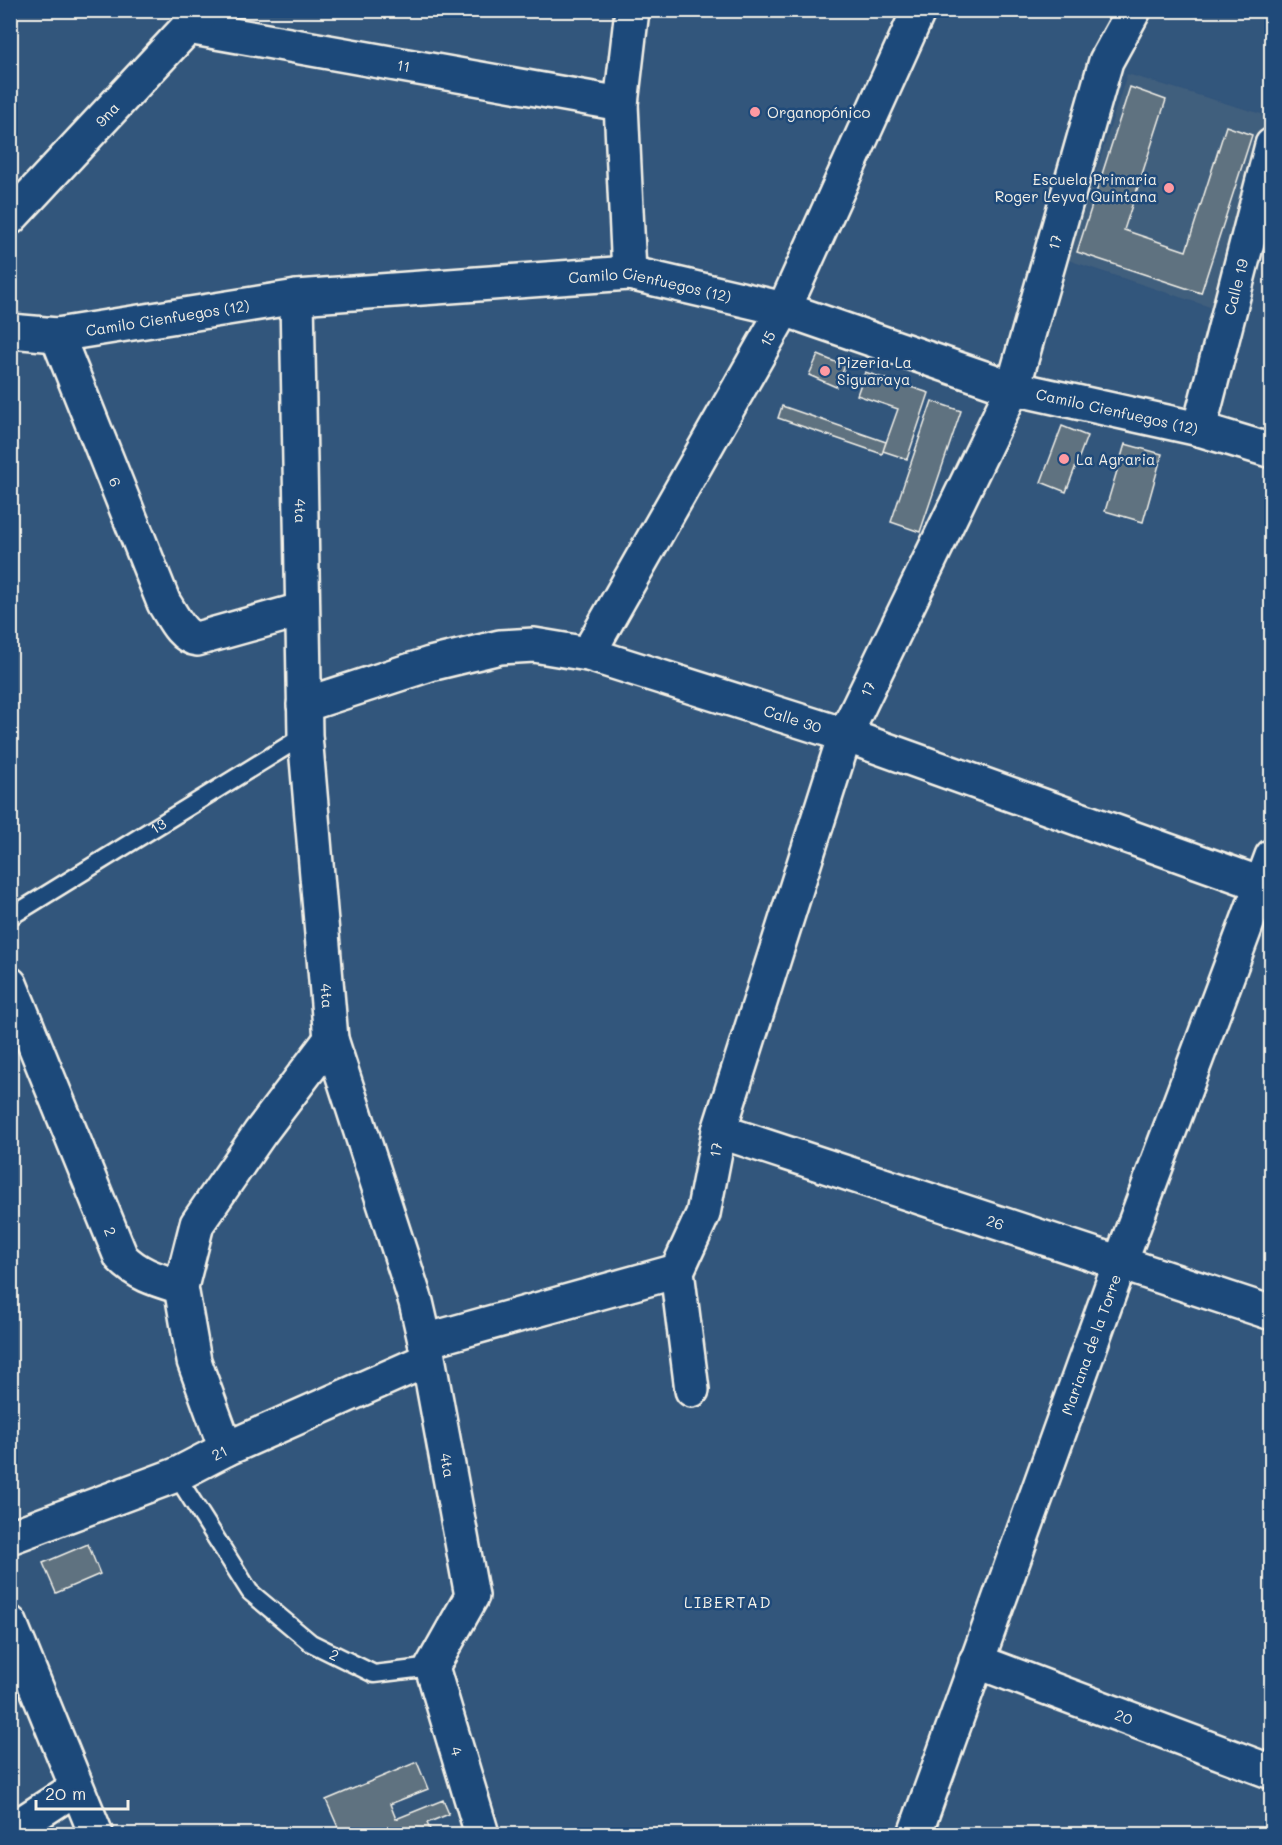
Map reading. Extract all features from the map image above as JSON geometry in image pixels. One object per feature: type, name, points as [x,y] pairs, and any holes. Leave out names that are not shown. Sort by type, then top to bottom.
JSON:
[{"type":"street","points":[[628,273],[621,104],[632,10]]},
{"type":"street","name":"15","points":[[588,654],[784,309],[919,10]]},
{"type":"street","name":"17","points":[[677,1271],[704,1214],[719,1131],[845,735],[1013,388],[1106,61],[1134,10]]},
{"type":"street","name":"11","points":[[192,16],[621,104]]},
{"type":"street","name":"9na","points":[[10,218],[192,16]]},
{"type":"street","name":"Calle 19","points":[[1199,429],[1272,145]]},
{"type":"street","name":"Camilo Cienfuegos (12)","points":[[10,331],[57,335],[297,297],[628,273],[784,309],[1013,388],[1199,429],[1272,451]]},
{"type":"street","name":"4ta","points":[[297,297],[304,720],[331,1039],[416,1302],[472,1596],[432,1667]]},
{"type":"street","name":"6","points":[[57,335],[165,603],[179,627],[190,638],[197,639],[301,610]]},
{"type":"street","name":"Calle 30","points":[[304,720],[430,664],[500,647],[534,645],[588,654],[845,735],[1268,876]]},
{"type":"street","name":"Mariana de la Torre","points":[[915,1834],[1120,1263],[1268,876]]},
{"type":"street","name":"2","points":[[10,984],[122,1257],[132,1268],[146,1276],[181,1287]]},
{"type":"street","points":[[226,1449],[194,1361],[181,1287],[197,1224],[260,1133],[331,1039]]},
{"type":"street","name":"26","points":[[719,1131],[1272,1313]]},
{"type":"street","points":[[677,1271],[692,1390]]},
{"type":"street","name":"21","points":[[10,1537],[176,1475],[426,1351],[677,1271]]},
{"type":"street","points":[[10,1623],[96,1834]]},
{"type":"street","name":"20","points":[[976,1661],[1272,1772]]},
{"type":"street","name":"4","points":[[432,1667],[482,1834]]},
{"type":"street","points":[[10,1831],[76,1788]]},
{"type":"lane","name":"13","points":[[10,917],[304,720]]},
{"type":"lane","name":"2","points":[[176,1475],[250,1592],[311,1643],[374,1674],[432,1667]]},
{"type":"shaded area","name":"Escuela Primaria Roger Leyva Quintana","points":[[1127,74],[1268,116],[1213,308],[1068,260]]},
{"type":"building","points":[[1130,87],[1166,100],[1124,230],[1186,251],[1226,126],[1252,135],[1201,293],[1077,252]]},
{"type":"building","points":[[818,355],[845,366],[836,387],[809,375]]},
{"type":"building","points":[[865,372],[929,393],[907,459],[883,451],[898,409],[857,395]]},
{"type":"building","points":[[932,401],[961,411],[920,532],[891,522]]},
{"type":"building","points":[[782,406],[886,442],[882,454],[778,418]]},
{"type":"building","name":"La Agraria","points":[[1062,426],[1087,436],[1066,492],[1041,482]]},
{"type":"building","points":[[1125,444],[1162,454],[1143,522],[1105,511]]},
{"type":"building","points":[[88,1544],[100,1574],[56,1593],[43,1563]]},
{"type":"building","points":[[417,1762],[428,1789],[390,1804],[396,1819],[443,1800],[449,1814],[427,1823],[432,1834],[341,1834],[326,1800]]},
{"type":"place","name":"Organopónico","points":[[755,112]]},
{"type":"place","name":"Escuela Primaria Roger Leyva Quintana","points":[[1169,188]]},
{"type":"place","name":"Pizeria La Siguaraya","points":[[825,371]]},
{"type":"place","name":"La Agraria","points":[[1064,459]]},
{"type":"district","name":"LIBERTAD","points":[[728,1601]]}]
